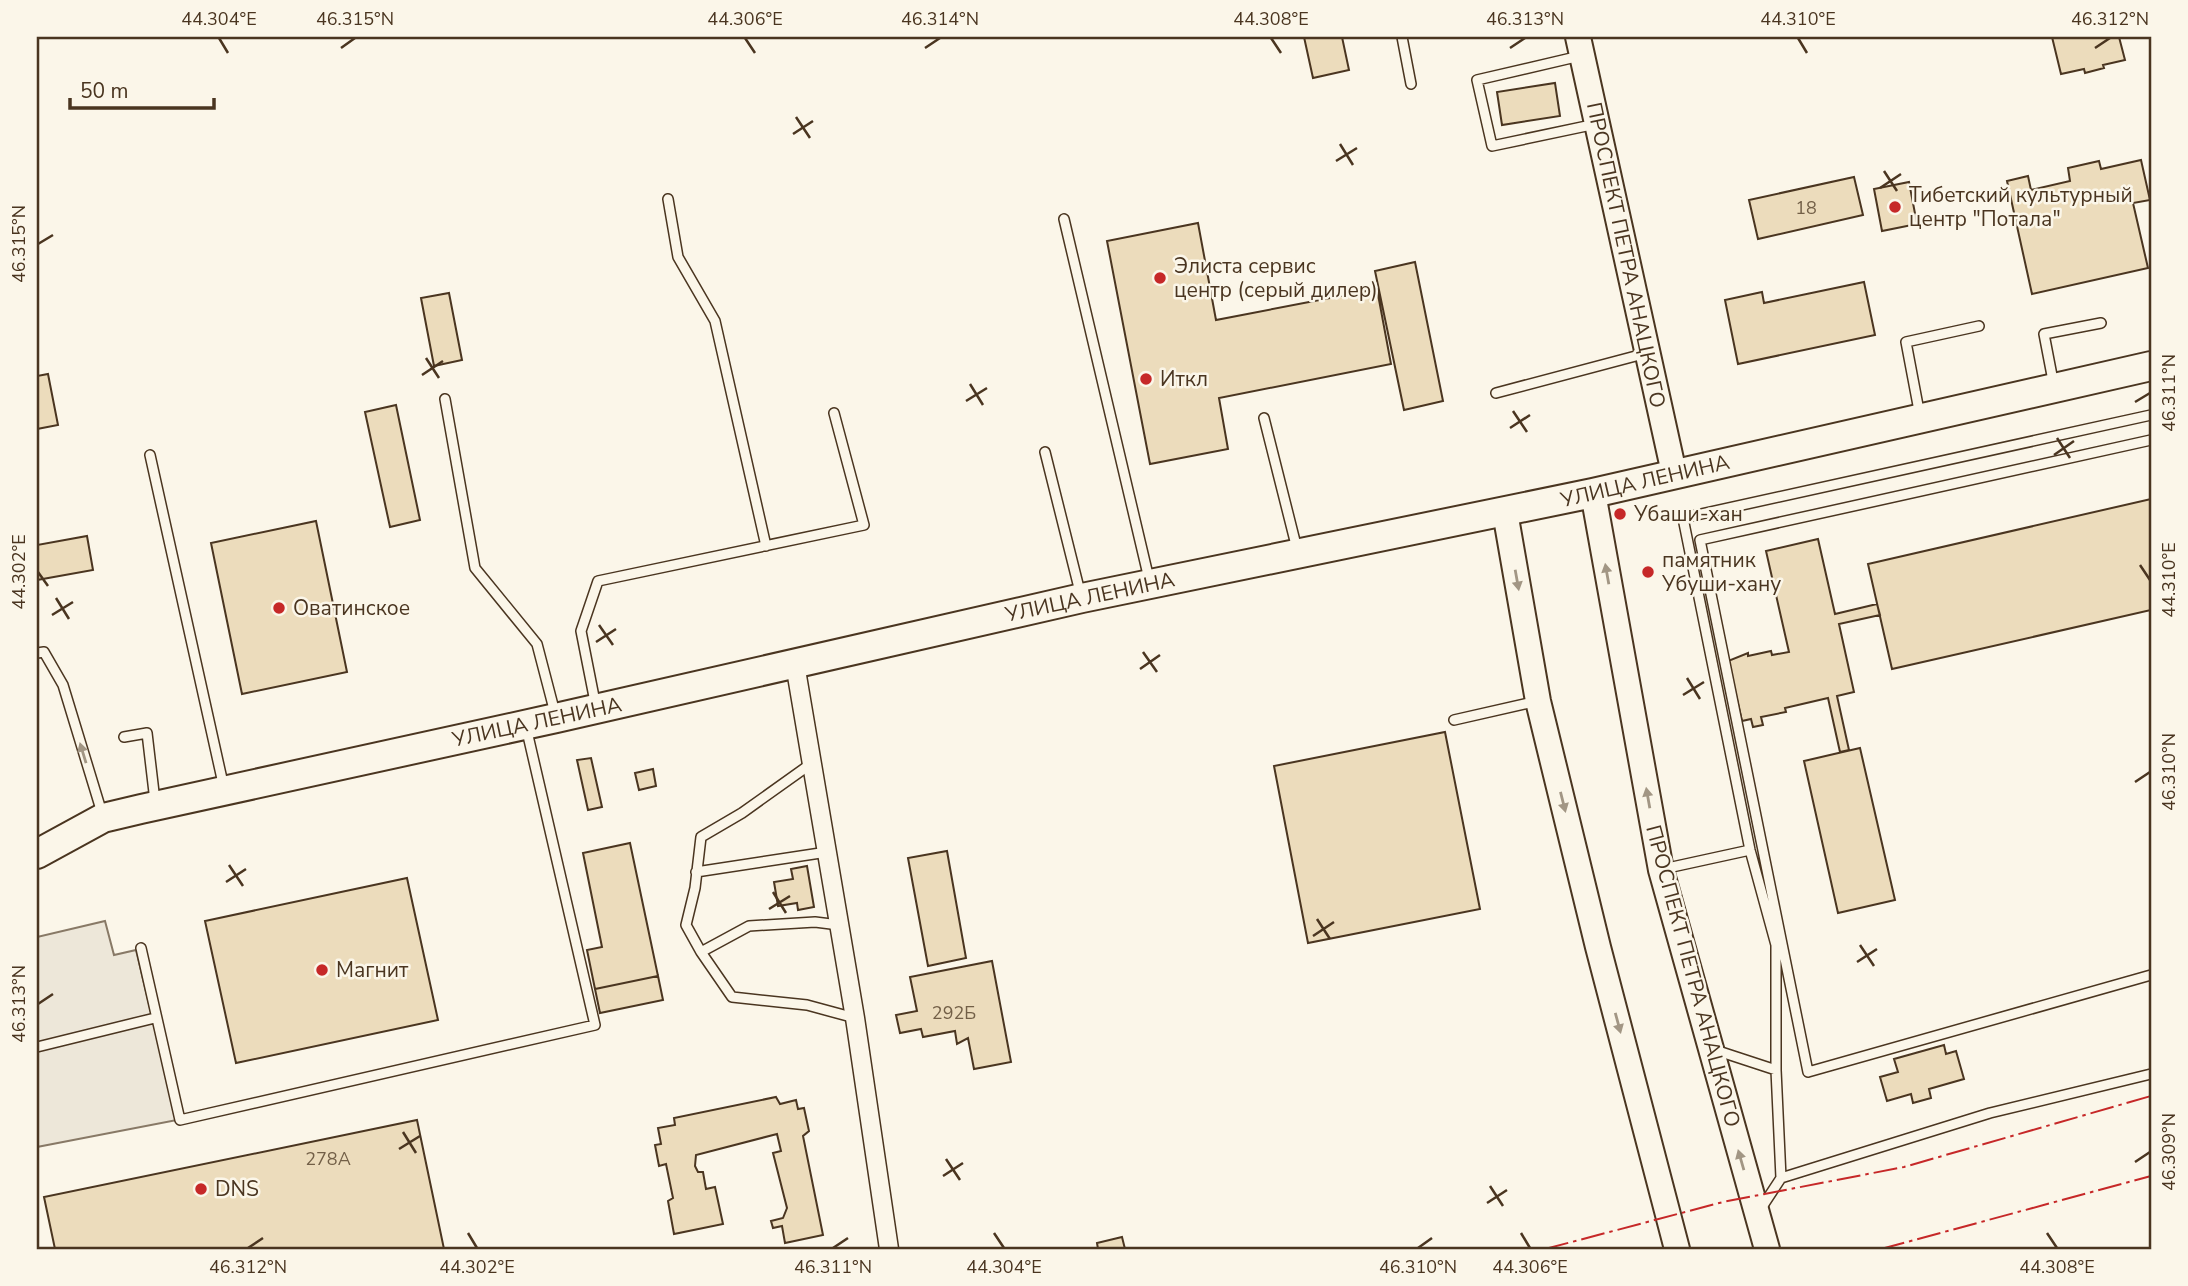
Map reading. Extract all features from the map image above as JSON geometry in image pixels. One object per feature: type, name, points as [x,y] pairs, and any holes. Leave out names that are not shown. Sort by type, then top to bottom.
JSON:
[{"type":"main road","name":"ПРОСПЕКТ ПЕТРА АНАЦКОГО","points":[[1580,46],[1674,474]]},
{"type":"main road","name":"УЛИЦА ЛЕНИНА","points":[[37,854],[103,818],[1082,598],[1593,493],[2151,366]]},
{"type":"main road","name":"ПРОСПЕКТ ПЕТРА АНАЦКОГО","points":[[1593,493],[1661,870],[1767,1249]]},
{"type":"main road","points":[[1505,512],[1538,701],[1598,947],[1677,1249]]},
{"type":"street","points":[[795,664],[855,1018],[889,1249]]},
{"type":"lane","points":[[1402,37],[1411,84]]},
{"type":"lane","points":[[1580,46],[1477,80],[1492,146],[1598,124]]},
{"type":"lane","points":[[668,199],[678,257],[715,321],[766,545]]},
{"type":"lane","points":[[1064,219],[1150,584]]},
{"type":"lane","points":[[2054,388],[2044,334],[2101,323]]},
{"type":"lane","points":[[1921,418],[1906,342],[1979,326]]},
{"type":"lane","points":[[1496,393],[1647,353]]},
{"type":"lane","points":[[445,399],[475,568],[537,645],[556,718]]},
{"type":"lane","points":[[596,709],[581,631],[598,581],[864,525],[834,413]]},
{"type":"lane","points":[[1782,1178],[1776,1070],[1776,945],[1750,850],[1683,518],[2151,415]]},
{"type":"lane","points":[[1264,418],[1298,554]]},
{"type":"lane","points":[[2151,440],[1700,540],[1808,1072],[2151,975]]},
{"type":"lane","points":[[1045,452],[1082,598]]},
{"type":"lane","points":[[150,455],[225,790]]},
{"type":"lane","points":[[37,653],[44,652],[63,685],[103,818]]},
{"type":"lane","points":[[1454,719],[1538,701]]},
{"type":"lane","points":[[141,948],[180,1120],[595,1025],[526,725]]},
{"type":"lane","points":[[124,737],[146,733],[155,806]]},
{"type":"lane","points":[[812,763],[742,813],[701,837],[686,925],[732,997],[807,1005],[855,1018]]},
{"type":"lane","points":[[1661,870],[1750,850]]},
{"type":"lane","points":[[696,872],[827,852]]},
{"type":"lane","points":[[701,952],[749,926],[815,922],[839,925]]},
{"type":"lane","points":[[37,1047],[155,1017]]},
{"type":"lane","points":[[1709,1048],[1776,1070]]},
{"type":"lane","points":[[1756,1214],[1782,1178],[1990,1113],[2151,1074]]},
{"type":"shaded area","points":[[105,921],[114,955],[136,950],[177,1120],[37,1147],[37,937]]},
{"type":"building","points":[[1304,37],[1342,37],[1349,70],[1313,78]]},
{"type":"building","points":[[2052,37],[2119,37],[2125,60],[2085,73],[2084,69],[2061,74]]},
{"type":"building","points":[[1555,83],[1560,116],[1502,125],[1497,92]]},
{"type":"building","points":[[2141,160],[2150,200],[2133,203],[2148,268],[2032,294],[2007,181],[2028,176],[2031,190],[2070,181],[2068,168],[2099,161],[2101,169]]},
{"type":"building","points":[[1854,177],[1863,215],[1758,239],[1749,200]]},
{"type":"building","name":"Тибетский культурный центр \"Потала\"","points":[[1909,182],[1917,224],[1882,231],[1874,189]]},
{"type":"building","points":[[1198,223],[1216,320],[1377,289],[1391,364],[1219,398],[1228,449],[1150,464],[1107,241]]},
{"type":"building","points":[[1415,262],[1443,401],[1404,410],[1375,271]]},
{"type":"building","points":[[1864,282],[1875,335],[1738,364],[1725,300],[1762,292],[1764,303]]},
{"type":"building","points":[[449,293],[462,360],[434,366],[421,298]]},
{"type":"building","points":[[48,374],[58,425],[37,429],[37,376]]},
{"type":"building","points":[[396,405],[420,520],[390,527],[365,412]]},
{"type":"building","points":[[2151,499],[2151,610],[1892,669],[1868,564]]},
{"type":"building","name":"Оватинское","points":[[316,521],[347,672],[242,694],[211,543]]},
{"type":"building","points":[[87,536],[93,570],[37,580],[37,545]]},
{"type":"building","points":[[1818,539],[1835,614],[1877,604],[1880,615],[1839,624],[1854,692],[1837,696],[1849,750],[1840,752],[1828,698],[1785,708],[1786,712],[1761,717],[1763,725],[1753,727],[1751,719],[1742,721],[1728,661],[1748,653],[1748,656],[1771,651],[1772,655],[1789,652],[1766,551]]},
{"type":"building","points":[[1445,732],[1480,909],[1308,943],[1274,766]]},
{"type":"building","points":[[1860,748],[1895,900],[1838,913],[1804,761]]},
{"type":"building","points":[[591,758],[602,807],[588,810],[577,760]]},
{"type":"building","points":[[653,769],[656,786],[639,790],[635,773]]},
{"type":"building","points":[[630,843],[658,976],[595,989],[587,950],[602,947],[583,853]]},
{"type":"building","points":[[947,851],[966,958],[928,966],[908,858]]},
{"type":"building","points":[[807,866],[814,907],[798,910],[797,903],[778,906],[774,882],[793,879],[791,869]]},
{"type":"building","name":"Магнит","points":[[407,878],[438,1020],[236,1063],[205,921]]},
{"type":"building","points":[[992,961],[1011,1062],[974,1069],[968,1038],[957,1044],[955,1031],[923,1037],[921,1029],[900,1033],[896,1015],[917,1011],[910,977]]},
{"type":"building","points":[[658,976],[663,1000],[600,1013],[595,989]]},
{"type":"building","points":[[1944,1045],[1946,1054],[1956,1051],[1964,1079],[1929,1089],[1931,1098],[1913,1103],[1911,1094],[1887,1101],[1880,1077],[1898,1072],[1894,1059]]},
{"type":"building","points":[[776,1097],[780,1104],[796,1100],[798,1109],[804,1108],[809,1131],[803,1136],[823,1235],[785,1243],[782,1226],[773,1228],[771,1221],[783,1218],[787,1208],[773,1153],[781,1151],[777,1134],[696,1155],[695,1166],[698,1172],[703,1172],[706,1189],[715,1187],[723,1224],[674,1234],[668,1201],[673,1198],[666,1164],[659,1166],[655,1145],[661,1144],[658,1128],[675,1125],[674,1118]]},
{"type":"building","points":[[417,1120],[444,1249],[55,1249],[44,1197]]},
{"type":"building","points":[[1122,1237],[1125,1249],[1098,1249],[1097,1243]]},
{"type":"power","points":[[1545,1249],[1723,1202],[1904,1167],[2151,1096]]},
{"type":"power","points":[[1881,1249],[2151,1176]]},
{"type":"place","name":"Тибетский культурный центр \"Потала\"","points":[[1895,207]]},
{"type":"place","name":"Элиста сервис центр (серый дилер)","points":[[1160,278]]},
{"type":"place","name":"Иткл","points":[[1146,379]]},
{"type":"place","name":"Убаши-хан","points":[[1620,514]]},
{"type":"place","name":"памятник Убуши-хану","points":[[1648,572]]},
{"type":"place","name":"Оватинское","points":[[279,608]]},
{"type":"place","name":"Магнит","points":[[322,970]]},
{"type":"place","name":"DNS","points":[[201,1189]]}]
